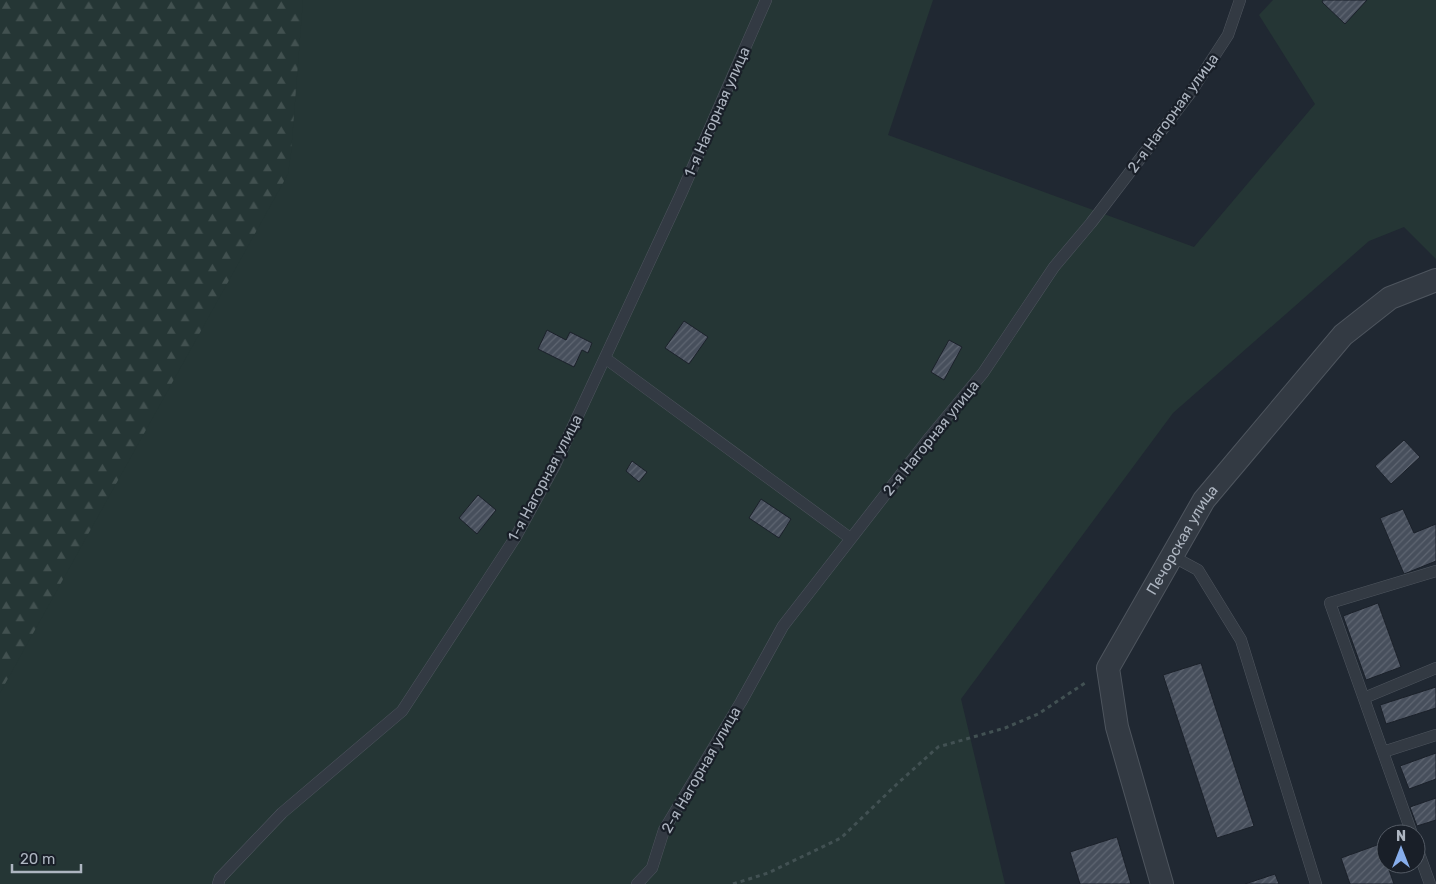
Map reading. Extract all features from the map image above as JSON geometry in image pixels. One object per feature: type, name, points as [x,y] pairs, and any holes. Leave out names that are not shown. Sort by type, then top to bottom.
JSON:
[{"type":"street","name":"Печорская улица","points":[[1108,668],[1204,500],[1343,335],[1390,298],[1436,280]]},
{"type":"street","points":[[1108,668],[1117,727],[1162,884]]},
{"type":"lane","name":"1-я Нагорная улица","points":[[218,884],[220,878],[282,813],[402,711],[515,538],[555,465],[605,358],[766,0]]},
{"type":"lane","name":"2-я Нагорная улица","points":[[637,884],[652,868],[664,830],[741,702],[783,626],[850,538],[983,373],[1054,267],[1091,223],[1192,92],[1228,35],[1240,0]]},
{"type":"lane","points":[[605,358],[850,538]]},
{"type":"lane","points":[[1172,556],[1198,570],[1241,640],[1316,884]]},
{"type":"lane","points":[[1409,824],[1330,603],[1436,571]]},
{"type":"lane","points":[[1364,698],[1436,668]]},
{"type":"lane","points":[[1384,752],[1436,735]]},
{"type":"path","points":[[732,884],[768,873],[841,838],[938,747],[1005,728],[1038,714],[1108,668]]},
{"type":"green space","points":[[0,0],[620,0],[0,870]]},
{"type":"green space","points":[[303,0],[933,0],[888,135],[1194,247],[1315,104],[1259,15],[1273,0],[1436,0],[1436,259],[1404,227],[1369,241],[1173,413],[961,699],[1005,884],[0,884],[0,693],[288,174]]},
{"type":"building","points":[[1323,0],[1367,0],[1345,24],[1322,2]]},
{"type":"building","points":[[684,321],[708,337],[689,364],[665,348]]},
{"type":"building","points":[[547,330],[566,340],[570,332],[592,343],[588,353],[582,350],[574,367],[538,349]]},
{"type":"building","points":[[949,340],[962,347],[944,380],[931,372]]},
{"type":"building","points":[[1404,440],[1420,457],[1391,484],[1375,466]]},
{"type":"building","points":[[632,461],[647,472],[639,482],[626,471]]},
{"type":"building","points":[[478,495],[496,510],[477,534],[459,518]]},
{"type":"building","points":[[761,499],[791,519],[779,538],[749,518]]},
{"type":"building","points":[[1403,509],[1414,533],[1436,524],[1436,561],[1404,574],[1380,518]]},
{"type":"building","points":[[1378,603],[1401,667],[1366,680],[1343,616]]},
{"type":"building","points":[[1201,663],[1254,826],[1217,838],[1163,675]]},
{"type":"building","points":[[1436,687],[1436,708],[1386,724],[1380,705]]},
{"type":"building","points":[[1436,753],[1436,779],[1409,789],[1400,766]]},
{"type":"building","points":[[1436,798],[1436,820],[1416,824],[1410,807]]},
{"type":"building","points":[[1117,837],[1131,884],[1080,884],[1070,852]]},
{"type":"building","points":[[1376,845],[1376,874],[1390,874],[1394,884],[1350,884],[1341,858]]},
{"type":"building","points":[[1275,874],[1279,884],[1245,884]]}]
